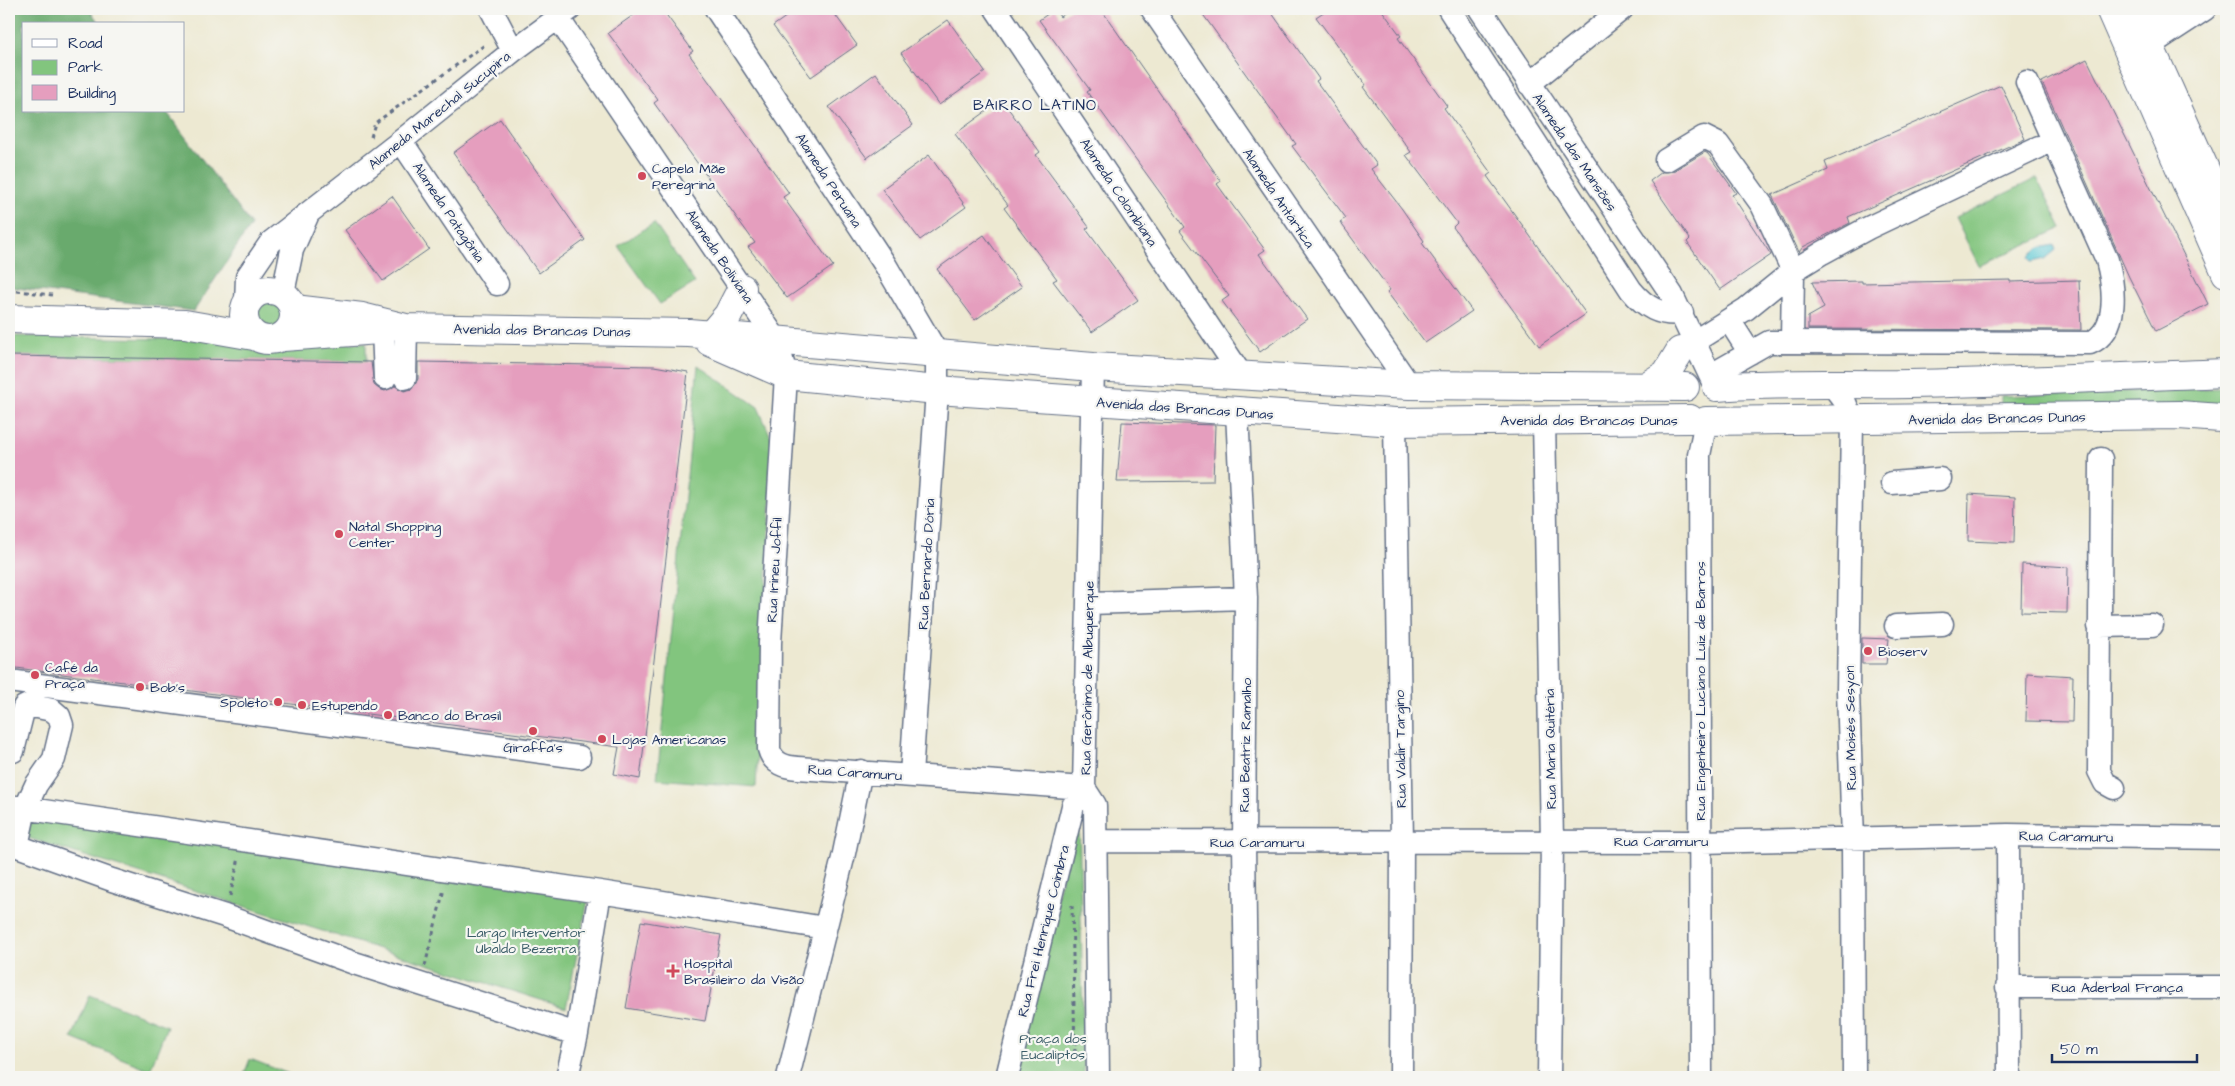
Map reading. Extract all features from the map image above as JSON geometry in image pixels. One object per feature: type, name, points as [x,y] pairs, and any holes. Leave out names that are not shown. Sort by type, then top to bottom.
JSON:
[{"type":"main road","points":[[2110,9],[2226,273]]},
{"type":"main road","points":[[2142,28],[2224,205]]},
{"type":"main road","points":[[700,334],[728,315],[742,288]]},
{"type":"main road","points":[[265,290],[288,302],[294,322],[283,337],[267,340],[248,318],[257,293],[265,290]]},
{"type":"main road","name":"Avenida das Brancas Dunas","points":[[288,302],[362,317],[395,328]]},
{"type":"main road","points":[[9,319],[185,324],[248,318]]},
{"type":"main road","name":"Avenida das Brancas Dunas","points":[[283,337],[395,328],[700,334],[1093,366],[1409,385],[1686,387]]},
{"type":"main road","name":"Avenida das Brancas Dunas","points":[[700,334],[786,375],[937,390],[1394,422],[1852,420],[2179,415],[2226,420]]},
{"type":"main road","points":[[1645,387],[1666,374],[1688,346]]},
{"type":"main road","points":[[1714,383],[1722,397],[1720,409],[1712,419],[1699,421],[1680,404],[1686,387],[1690,383],[1703,380],[1714,383],[1832,386],[2226,373]]},
{"type":"main road","points":[[1990,382],[1990,417]]},
{"type":"street","points":[[491,9],[512,51]]},
{"type":"street","name":"Alameda Peruana","points":[[716,9],[886,266],[937,353]]},
{"type":"street","name":"Alameda Colombiana","points":[[996,9],[1242,376]]},
{"type":"street","name":"Alameda Antártica","points":[[1152,9],[1409,385]]},
{"type":"street","points":[[1449,9],[1631,290],[1648,307],[1676,307]]},
{"type":"street","name":"Alameda das Mansões","points":[[1480,9],[1676,307],[1688,346],[1714,383]]},
{"type":"street","points":[[1529,84],[1622,9]]},
{"type":"street","points":[[2142,28],[2175,9]]},
{"type":"street","points":[[2142,28],[2205,9]]},
{"type":"street","name":"Alameda Marechal Sucupira","points":[[248,318],[245,284],[254,263],[271,242],[401,141],[512,51],[564,14]]},
{"type":"street","name":"Alameda Boliviana","points":[[564,14],[778,341],[786,375]]},
{"type":"street","points":[[1714,383],[1750,353],[1769,342],[2090,343],[2100,339],[2110,321],[2112,287],[2107,260],[2027,82]]},
{"type":"street","points":[[1666,160],[1704,137],[1718,144],[1762,205],[1793,272],[1792,342]]},
{"type":"street","name":"Alameda Patagônia","points":[[401,141],[497,284]]},
{"type":"street","points":[[1688,346],[1729,320],[1822,252],[1868,228],[2039,147]]},
{"type":"street","name":"Alameda Marechal Sucupira","points":[[288,302],[292,250],[308,213]]},
{"type":"street","points":[[1729,320],[1750,353]]},
{"type":"street","points":[[395,328],[395,378]]},
{"type":"street","name":"Alameda das Mansões","points":[[1686,387],[1688,346]]},
{"type":"street","name":"Rua Bernardo Dória","points":[[911,776],[937,390],[937,353]]},
{"type":"street","name":"Rua Gerônimo de Albuquerque","points":[[1093,366],[1091,401],[1090,603],[1084,788],[1095,805],[1097,841],[1098,1077]]},
{"type":"street","name":"Rua Irineu Joffil","points":[[777,762],[769,748],[770,643],[786,375]]},
{"type":"street","name":"Rua Moisés Sesyon","points":[[1832,386],[1844,400],[1852,420],[1848,691],[1853,840],[1854,1077]]},
{"type":"street","name":"Rua Beatriz Ramalho","points":[[1237,412],[1246,598],[1244,842],[1247,1077]]},
{"type":"street","name":"Rua Maria Quitéria","points":[[1544,420],[1552,841],[1549,1077]]},
{"type":"street","name":"Rua Engenheiro Luciano Luiz de Barros","points":[[1699,421],[1694,445],[1699,455],[1701,1077]]},
{"type":"street","name":"Rua Valdir Targino","points":[[1394,422],[1402,840],[1401,1077]]},
{"type":"street","points":[[2101,459],[2099,771],[2105,783],[2114,788]]},
{"type":"street","points":[[1892,483],[1940,479]]},
{"type":"street","points":[[1090,603],[1246,598]]},
{"type":"street","points":[[1896,626],[1942,624]]},
{"type":"street","points":[[2099,626],[2152,625]]},
{"type":"street","points":[[9,681],[579,757]]},
{"type":"street","points":[[13,751],[24,707],[28,705],[52,710],[59,716],[62,725],[54,759],[47,772],[47,786],[24,808],[17,846],[112,880],[225,916],[354,963],[577,1034]]},
{"type":"street","name":"Rua Caramuru","points":[[777,762],[787,767],[798,768],[1084,788]]},
{"type":"street","points":[[788,1077],[843,858],[861,772]]},
{"type":"street","name":"Rua Frei Henrique Coimbra","points":[[1007,1077],[1073,806],[1084,788]]},
{"type":"street","points":[[24,808],[600,892],[825,928]]},
{"type":"street","points":[[2008,835],[2007,987],[2009,1077]]},
{"type":"street","name":"Rua Caramuru","points":[[1097,841],[1402,840],[1701,842],[2008,835],[2226,838]]},
{"type":"street","points":[[567,1077],[577,1034],[600,892]]},
{"type":"street","name":"Rua Aderbal França","points":[[2007,987],[2226,987]]},
{"type":"path","points":[[370,142],[375,123],[486,43]]},
{"type":"path","points":[[9,290],[58,296]]},
{"type":"path","points":[[225,916],[244,840]]},
{"type":"path","points":[[421,983],[449,870]]},
{"type":"path","points":[[1072,904],[1075,1058]]},
{"type":"green space","points":[[9,9],[89,9],[99,22],[22,22],[22,112],[167,112],[251,225],[194,311],[9,287]]},
{"type":"green space","points":[[2037,178],[2062,228],[1979,266],[1955,218]]},
{"type":"green space","points":[[654,223],[695,283],[660,304],[618,246]]},
{"type":"green space","points":[[269,297],[281,303],[287,315],[281,327],[269,333],[257,327],[251,315],[257,303]]},
{"type":"green space","points":[[9,336],[366,343],[366,362],[9,356]]},
{"type":"green space","points":[[698,365],[758,407],[774,444],[756,787],[657,779]]},
{"type":"green space","points":[[2226,388],[2226,410],[2001,410],[2001,396]]},
{"type":"green space","name":"Praça dos Eucaliptos","points":[[1079,807],[1084,1077],[1014,1077]]},
{"type":"green space","name":"Largo Interventor Ubaldo Bezerra","points":[[9,813],[589,896],[566,1008],[9,832]]},
{"type":"green space","points":[[90,995],[167,1026],[150,1070],[72,1038]]},
{"type":"green space","points":[[250,1059],[289,1074],[288,1077],[243,1077]]},
{"type":"water","points":[[2054,245],[2056,250],[2045,259],[2032,262],[2029,257],[2040,248]]},
{"type":"building","points":[[642,9],[662,9],[693,51],[689,54],[789,193],[783,197],[833,266],[787,298],[748,247],[755,243],[654,103],[658,100],[608,33]]},
{"type":"building","points":[[797,9],[831,9],[857,45],[811,77],[773,26]]},
{"type":"building","points":[[1055,9],[1060,17],[1071,9],[1101,9],[1221,181],[1217,184],[1265,250],[1259,254],[1307,319],[1260,352],[1222,301],[1229,296],[1180,231],[1185,227],[1087,92],[1090,90],[1039,20]]},
{"type":"building","points":[[1199,9],[1269,9],[1319,79],[1316,81],[1377,165],[1371,169],[1402,209],[1424,241],[1422,243],[1472,311],[1425,343],[1387,292],[1390,290],[1340,222],[1346,218],[1292,146],[1296,144]]},
{"type":"building","points":[[1328,9],[1381,9],[1401,36],[1398,38],[1447,106],[1444,108],[1491,173],[1487,176],[1586,314],[1539,346],[1453,227],[1457,223],[1406,155],[1411,152],[1363,87],[1366,85],[1316,17]]},
{"type":"building","points":[[948,20],[985,72],[939,105],[901,53]]},
{"type":"building","points":[[2087,59],[2208,304],[2156,331],[2129,277],[2042,82]]},
{"type":"building","points":[[876,73],[913,125],[867,158],[829,107]]},
{"type":"building","points":[[2001,85],[2025,139],[1848,217],[1850,223],[1803,247],[1799,252],[1772,195],[1828,170],[1825,162]]},
{"type":"building","points":[[1002,100],[1040,152],[1036,155],[1089,227],[1086,229],[1138,300],[1092,332],[1053,281],[1057,279],[1004,208],[1008,205],[955,134]]},
{"type":"building","points":[[500,119],[585,240],[539,273],[453,153]]},
{"type":"building","points":[[1705,152],[1736,193],[1732,195],[1771,255],[1720,290],[1687,242],[1690,239],[1650,181],[1662,172],[1673,171]]},
{"type":"building","points":[[929,155],[966,207],[920,240],[882,189]]},
{"type":"building","points":[[392,196],[429,249],[383,281],[345,230]]},
{"type":"building","points":[[984,235],[1022,287],[975,320],[937,269]]},
{"type":"building","points":[[2010,280],[2010,282],[2079,280],[2081,330],[1808,329],[1808,317],[1824,308],[1812,282],[1862,281],[1862,283]]},
{"type":"building","name":"Natal Shopping Center","points":[[9,356],[371,362],[374,385],[385,391],[395,386],[404,391],[412,389],[418,379],[418,362],[654,366],[688,372],[640,779],[614,774],[619,747],[9,667]]},
{"type":"building","points":[[1122,422],[1215,425],[1213,481],[1117,482]]},
{"type":"building","points":[[1969,494],[2015,497],[2014,543],[1968,541]]},
{"type":"building","points":[[2022,564],[2068,567],[2067,613],[2021,612]]},
{"type":"building","name":"Bioserv","points":[[1862,638],[1889,639],[1886,664],[1862,664]]},
{"type":"building","points":[[2027,673],[2073,676],[2072,722],[2026,721]]},
{"type":"building","name":"Hospital Brasileiro da Visão","points":[[641,921],[721,935],[705,1021],[626,1008]]},
{"type":"place","name":"Capela Mãe Peregrina","points":[[642,176]]},
{"type":"place","name":"Natal Shopping Center","points":[[339,534]]},
{"type":"place","name":"Bioserv","points":[[1868,651]]},
{"type":"place","name":"Café da Praça","points":[[35,675]]},
{"type":"place","name":"Bob's","points":[[140,687]]},
{"type":"place","name":"Spoleto","points":[[278,702]]},
{"type":"place","name":"Estupendo","points":[[302,705]]},
{"type":"place","name":"Banco do Brasil","points":[[388,715]]},
{"type":"place","name":"Giraffa's","points":[[533,731]]},
{"type":"place","name":"Lojas Americanas","points":[[602,739]]},
{"type":"place","name":"Hospital Brasileiro da Visão","points":[[673,971]]},
{"type":"district","name":"BAIRRO LATINO","points":[[1035,105]]}]
